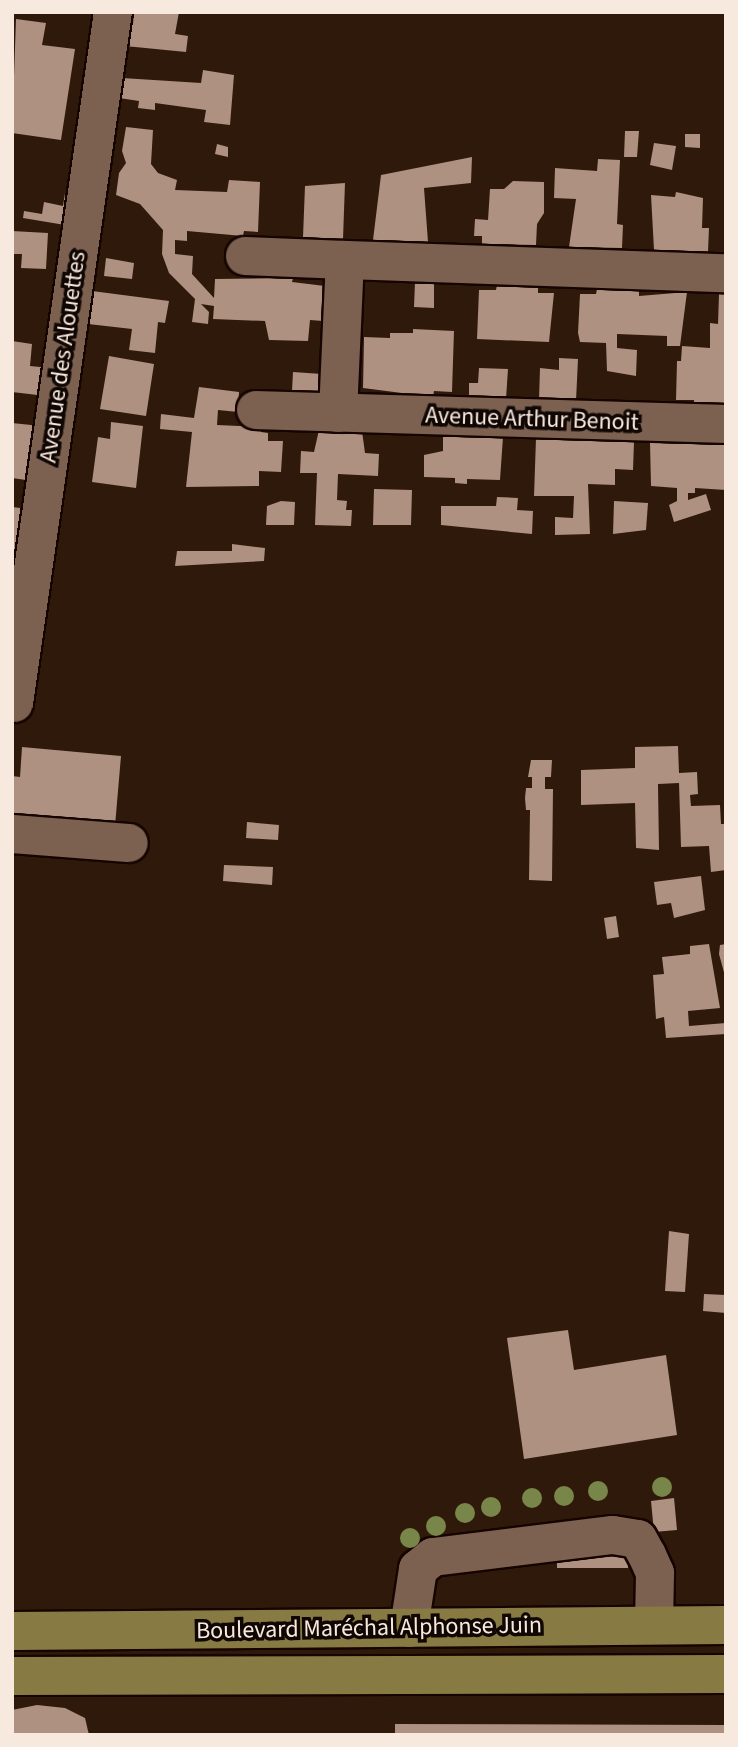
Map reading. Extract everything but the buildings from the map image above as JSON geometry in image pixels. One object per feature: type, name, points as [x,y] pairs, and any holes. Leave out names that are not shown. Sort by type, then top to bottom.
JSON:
[{"type":"main road","name":"Boulevard Maréchal Alphonse Juin","points":[[12,1631],[726,1625]]},
{"type":"main road","name":"Boulevard Maréchal Alphonse Juin","points":[[12,1676],[726,1674]]},
{"type":"street","name":"Avenue des Alouettes","points":[[13,703],[113,12]]},
{"type":"street","points":[[246,256],[726,273]]},
{"type":"street","points":[[338,413],[345,260]]},
{"type":"street","name":"Avenue Arthur Benoit","points":[[256,410],[726,424]]},
{"type":"street","points":[[12,834],[130,843]]},
{"type":"street","points":[[409,1628],[418,1569],[433,1557],[613,1535],[638,1539],[647,1555],[655,1573],[654,1624]]}]
